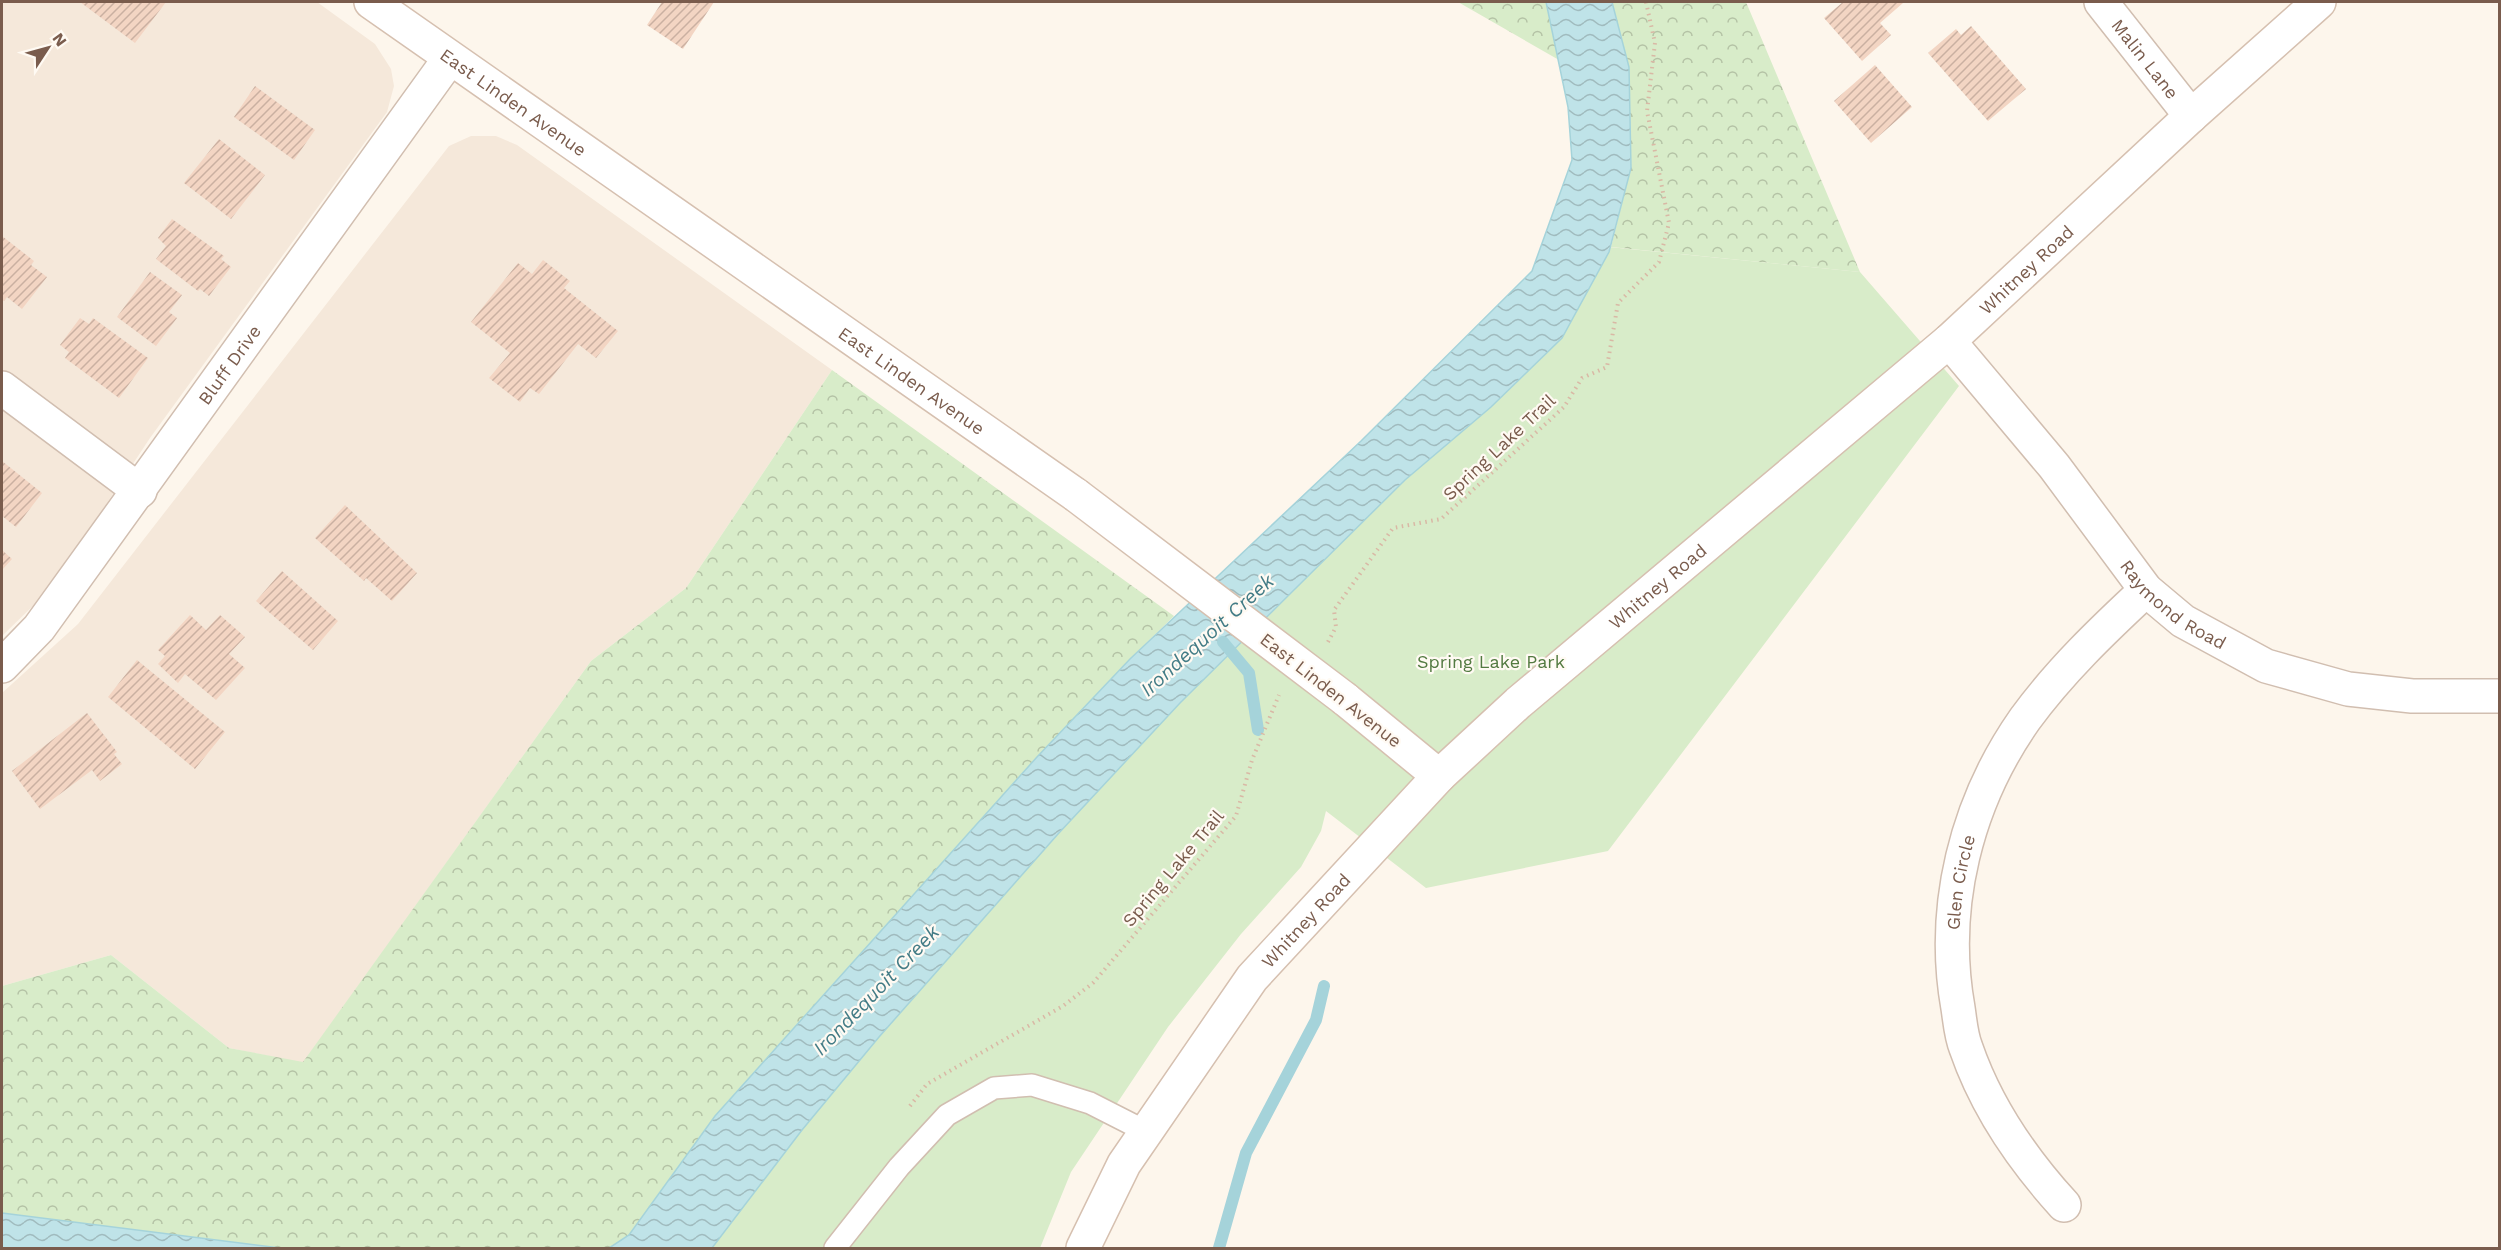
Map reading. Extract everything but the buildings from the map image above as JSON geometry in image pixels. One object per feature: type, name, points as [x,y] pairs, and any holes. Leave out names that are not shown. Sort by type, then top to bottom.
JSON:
[{"type":"main road","name":"East Linden Avenue","points":[[371,2],[1076,495],[1345,699],[1439,776]]},
{"type":"main road","name":"Malin Lane","points":[[2102,2],[2191,116]]},
{"type":"main road","name":"Whitney Road","points":[[1083,1248],[1124,1164],[1252,978],[1439,776],[1511,709],[1949,341],[2191,116],[2319,2]]},
{"type":"main road","name":"Bluff Drive","points":[[2,666],[39,628],[140,491],[450,58]]},
{"type":"main road","name":"Raymond Road","points":[[1949,341],[2054,465],[2146,590],[2183,621],[2223,645],[2266,666],[2348,689],[2412,696],[2499,696]]},
{"type":"main road","points":[[2,388],[140,491]]},
{"type":"main road","name":"Glen Circle","points":[[2064,1205],[2035,1173],[2008,1136],[1984,1092],[1965,1047],[1951,951],[1953,904],[1961,856],[1977,808],[2001,759],[2025,720],[2056,680],[2096,637],[2146,590]]},
{"type":"lane","points":[[836,1248],[899,1167],[947,1115],[994,1088],[1032,1085],[1090,1103],[1145,1131]]},
{"type":"path","name":"Spring Lake Trail","points":[[1326,646],[1336,627],[1334,610],[1393,528],[1441,519],[1564,407],[1582,378],[1607,367],[1618,303],[1659,262],[1669,223],[1647,111],[1655,43],[1646,2]]},
{"type":"path","name":"Spring Lake Trail","points":[[924,1141],[910,1106],[927,1084],[1063,1006],[1094,983],[1236,816],[1252,760],[1281,689]]},
{"type":"shaded area","points":[[2,2],[317,2],[375,44],[391,69],[394,86],[387,112],[150,438],[72,556],[39,600],[2,636]]},
{"type":"shaded area","points":[[471,136],[496,136],[517,145],[832,370],[686,588],[591,661],[303,1063],[229,1048],[111,955],[2,986],[2,693],[78,624],[449,146]]},
{"type":"green space","points":[[1458,2],[1546,2],[1559,60]]},
{"type":"green space","points":[[1612,2],[1746,2],[1860,272],[1611,247],[1631,167],[1629,67]]},
{"type":"green space","name":"Spring Lake Park","points":[[1589,245],[1860,272],[1959,386],[1608,851],[1426,888],[1326,811],[1321,831],[1301,867],[1241,934],[1168,1027],[1071,1172],[1040,1248],[645,1248]]},
{"type":"green space","points":[[832,370],[1174,616],[1037,757],[715,1116],[629,1235],[609,1248],[280,1248],[2,1213],[2,986],[111,955],[229,1048],[303,1062],[591,661],[686,588]]},
{"type":"water","name":"Irondequoit Creek","points":[[1546,2],[1612,2],[1629,67],[1631,168],[1609,252],[1562,338],[1491,407],[1405,480],[1180,703],[1058,834],[879,1037],[802,1130],[712,1248],[609,1248],[629,1235],[715,1116],[1037,757],[1130,659],[1361,441],[1532,271],[1572,160],[1568,107]]},
{"type":"water","points":[[2,1213],[280,1248],[2,1248]]},
{"type":"waterway","name":"Irondequoit Creek","points":[[1223,642],[1249,673],[1258,730]]},
{"type":"waterway","points":[[1219,1248],[1246,1153],[1316,1020],[1324,986]]}]
